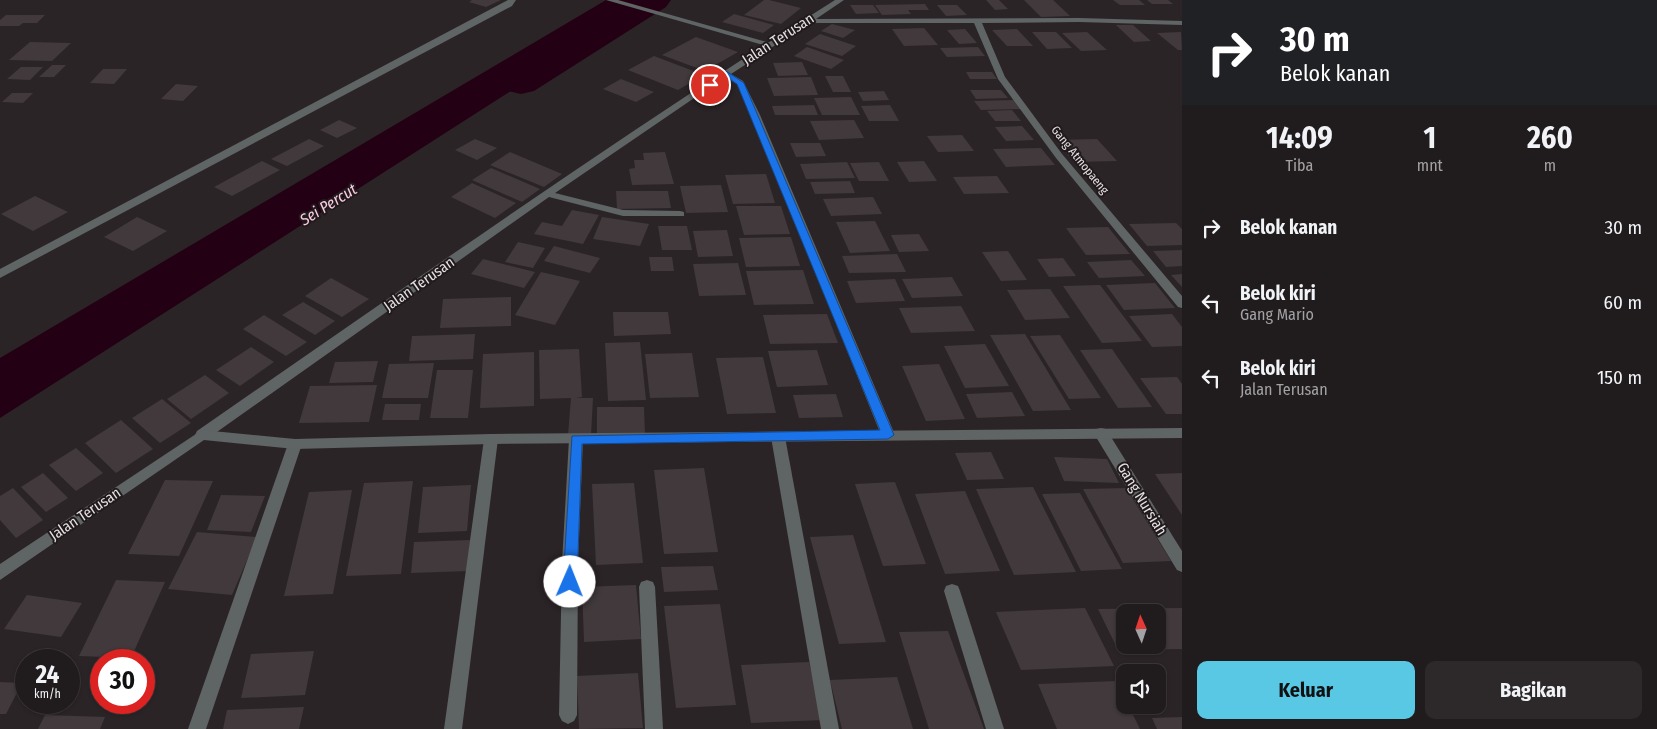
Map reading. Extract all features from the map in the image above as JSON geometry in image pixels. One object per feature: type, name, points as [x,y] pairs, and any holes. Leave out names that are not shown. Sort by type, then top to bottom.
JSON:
[{"type":"street","points":[[0,274],[286,120],[509,4],[512,0]]},
{"type":"street","points":[[610,0],[770,44]]},
{"type":"street","name":"Jalan Terusan","points":[[0,572],[202,435],[548,194],[770,44],[840,0]]},
{"type":"street","points":[[807,21],[976,20],[1182,23]]},
{"type":"street","name":"Gang Atmopaeng","points":[[976,20],[1001,77],[1059,156],[1182,304]]},
{"type":"street","points":[[726,74],[740,83],[756,115],[888,435]]},
{"type":"street","points":[[548,194],[623,213],[680,214]]},
{"type":"street","name":"Gang Nursiah","points":[[1101,433],[1182,565]]},
{"type":"street","points":[[202,435],[295,444],[491,439],[1182,433]]},
{"type":"street","points":[[778,437],[830,729]]},
{"type":"street","points":[[453,729],[491,439]]},
{"type":"street","points":[[568,715],[570,563],[576,439]]},
{"type":"street","points":[[197,729],[295,444]]},
{"type":"street","points":[[647,586],[654,729]]},
{"type":"street","points":[[952,590],[995,729]]},
{"type":"water","name":"Sei Percut","points":[[606,0],[653,0],[0,418],[0,358]]},
{"type":"building","points":[[472,0],[501,0],[486,7],[469,2]]},
{"type":"building","points":[[764,0],[801,8],[781,24],[744,15]]},
{"type":"building","points":[[986,0],[999,0],[1008,9],[995,10]]},
{"type":"building","points":[[1024,0],[1053,0],[1070,16],[1041,17]]},
{"type":"building","points":[[1113,0],[1139,0],[1145,5],[1120,5]]},
{"type":"building","points":[[1147,0],[1168,0],[1173,4],[1152,4]]},
{"type":"building","points":[[925,4],[929,10],[908,10],[911,14],[882,15],[875,5]]},
{"type":"building","points":[[850,5],[873,5],[879,13],[856,14]]},
{"type":"building","points":[[937,5],[957,5],[967,15],[946,16]]},
{"type":"building","points":[[734,14],[774,25],[763,33],[722,22]]},
{"type":"building","points":[[6,15],[45,15],[37,23],[23,23],[19,26],[0,26],[0,20]]},
{"type":"building","points":[[832,24],[855,30],[843,38],[821,31]]},
{"type":"building","points":[[1116,25],[1133,25],[1151,41],[1134,42]]},
{"type":"building","points":[[924,28],[938,45],[904,46],[892,29]]},
{"type":"building","points":[[965,29],[977,43],[959,44],[947,30]]},
{"type":"building","points":[[1017,29],[1033,46],[1007,46],[992,30]]},
{"type":"building","points":[[1032,32],[1056,32],[1072,48],[1047,49]]},
{"type":"building","points":[[1087,32],[1107,50],[1081,51],[1062,33]]},
{"type":"building","points":[[1181,32],[1182,50],[1178,50],[1157,33]]},
{"type":"building","points":[[820,34],[856,46],[842,56],[805,44]]},
{"type":"building","points":[[696,37],[738,52],[705,71],[662,55]]},
{"type":"building","points":[[30,42],[71,43],[52,61],[9,60]]},
{"type":"building","points":[[807,47],[844,60],[831,69],[794,56]]},
{"type":"building","points":[[978,47],[985,56],[947,57],[940,48]]},
{"type":"building","points":[[654,56],[704,75],[678,90],[628,70]]},
{"type":"building","points":[[802,62],[808,75],[778,76],[773,63]]},
{"type":"building","points":[[52,65],[66,65],[54,77],[39,77]]},
{"type":"building","points":[[21,67],[43,67],[30,80],[7,79]]},
{"type":"building","points":[[103,69],[127,69],[114,84],[90,83]]},
{"type":"building","points":[[966,72],[992,72],[997,79],[970,79]]},
{"type":"building","points":[[825,76],[843,76],[851,92],[833,92]]},
{"type":"building","points":[[811,77],[818,95],[774,96],[767,78]]},
{"type":"building","points":[[621,79],[654,92],[636,102],[603,89]]},
{"type":"building","points":[[176,84],[198,86],[183,101],[161,99]]},
{"type":"building","points":[[970,90],[1001,90],[1008,98],[976,99]]},
{"type":"building","points":[[884,91],[889,100],[863,101],[858,92]]},
{"type":"building","points":[[12,93],[33,93],[23,103],[2,102]]},
{"type":"building","points":[[851,97],[860,115],[822,115],[814,98]]},
{"type":"building","points":[[1014,100],[1022,109],[981,110],[974,101]]},
{"type":"building","points":[[814,105],[818,115],[775,115],[772,106]]},
{"type":"building","points":[[890,105],[899,121],[869,121],[861,106]]},
{"type":"building","points":[[1012,110],[1021,121],[995,121],[987,111]]},
{"type":"building","points":[[339,120],[357,128],[337,138],[320,130]]},
{"type":"building","points":[[854,120],[864,138],[819,140],[810,121]]},
{"type":"building","points":[[1022,126],[1034,140],[1006,141],[995,127]]},
{"type":"building","points":[[962,135],[974,151],[938,152],[927,136]]},
{"type":"building","points":[[309,139],[324,146],[287,166],[271,159]]},
{"type":"building","points":[[475,139],[497,148],[477,160],[455,150]]},
{"type":"building","points":[[1097,139],[1117,161],[1074,162],[1056,140]]},
{"type":"building","points":[[790,143],[820,143],[826,156],[796,157]]},
{"type":"building","points":[[1041,148],[1055,165],[1006,167],[993,149]]},
{"type":"building","points":[[510,152],[562,174],[544,187],[490,165]]},
{"type":"building","points":[[665,152],[674,184],[632,185],[629,169],[635,168],[634,160],[644,160],[643,153]]},
{"type":"building","points":[[262,161],[280,170],[232,196],[214,187]]},
{"type":"building","points":[[924,161],[937,181],[909,182],[897,162]]},
{"type":"building","points":[[847,162],[855,178],[806,179],[800,164]]},
{"type":"building","points":[[879,162],[889,181],[859,181],[850,163]]},
{"type":"building","points":[[491,168],[540,189],[522,202],[472,180]]},
{"type":"building","points":[[766,174],[775,203],[733,204],[725,175]]},
{"type":"building","points":[[997,176],[1009,193],[964,194],[953,177]]},
{"type":"building","points":[[850,181],[855,193],[815,194],[810,182]]},
{"type":"building","points":[[472,183],[516,203],[495,218],[451,197]]},
{"type":"building","points":[[721,185],[728,212],[686,213],[680,186]]},
{"type":"building","points":[[616,191],[668,191],[671,208],[617,209]]},
{"type":"building","points":[[35,196],[68,212],[33,231],[1,214]]},
{"type":"building","points":[[873,197],[882,214],[831,216],[823,199]]},
{"type":"building","points":[[736,206],[781,206],[790,234],[744,235]]},
{"type":"building","points":[[572,210],[599,215],[583,244],[534,234],[542,222],[562,226]]},
{"type":"building","points":[[137,217],[167,231],[133,251],[104,237]]},
{"type":"building","points":[[602,217],[649,224],[640,246],[593,239]]},
{"type":"building","points":[[875,221],[890,251],[850,253],[836,222]]},
{"type":"building","points":[[1176,223],[1182,229],[1182,245],[1147,246],[1129,224]]},
{"type":"building","points":[[658,226],[687,226],[692,250],[662,250]]},
{"type":"building","points":[[1108,227],[1130,254],[1086,255],[1066,228]]},
{"type":"building","points":[[727,230],[733,256],[698,257],[693,231]]},
{"type":"building","points":[[919,234],[929,251],[899,252],[891,235]]},
{"type":"building","points":[[791,237],[800,266],[746,267],[739,238]]},
{"type":"building","points":[[518,242],[545,248],[533,268],[505,262]]},
{"type":"building","points":[[554,246],[600,258],[590,273],[544,261]]},
{"type":"building","points":[[1182,250],[1182,266],[1166,267],[1153,251]]},
{"type":"building","points":[[1008,251],[1027,280],[1001,281],[982,252]]},
{"type":"building","points":[[897,254],[906,272],[849,273],[842,256]]},
{"type":"building","points":[[649,257],[672,257],[674,271],[651,271]]},
{"type":"building","points":[[1063,258],[1076,276],[1049,277],[1037,259]]},
{"type":"building","points":[[483,259],[535,272],[524,288],[471,274]]},
{"type":"building","points":[[1131,260],[1145,276],[1099,278],[1087,262]]},
{"type":"building","points":[[738,263],[746,295],[699,296],[693,264]]},
{"type":"building","points":[[803,270],[814,304],[754,305],[746,271]]},
{"type":"building","points":[[541,272],[580,281],[555,325],[515,315]]},
{"type":"building","points":[[1182,274],[1182,287],[1171,275]]},
{"type":"building","points":[[952,277],[963,296],[912,298],[902,279]]},
{"type":"building","points":[[331,278],[369,299],[342,317],[305,296]]},
{"type":"building","points":[[895,279],[905,301],[856,303],[847,281]]},
{"type":"building","points":[[1155,283],[1175,308],[1124,310],[1106,285]]},
{"type":"building","points":[[1100,285],[1142,341],[1102,343],[1063,286]]},
{"type":"building","points":[[1050,289],[1070,318],[1025,320],[1007,290]]},
{"type":"building","points":[[511,297],[511,326],[440,328],[443,299]]},
{"type":"building","points":[[303,302],[335,321],[315,335],[282,315]]},
{"type":"building","points":[[961,306],[975,331],[911,333],[899,308]]},
{"type":"building","points":[[613,312],[668,312],[671,334],[614,336]]},
{"type":"building","points":[[827,314],[838,343],[770,344],[763,315]]},
{"type":"building","points":[[1172,314],[1182,327],[1182,346],[1152,347],[1129,316]]},
{"type":"building","points":[[264,315],[307,342],[286,356],[243,329]]},
{"type":"building","points":[[475,334],[473,359],[409,361],[412,336]]},
{"type":"building","points":[[1025,334],[1071,410],[1033,411],[990,335]]},
{"type":"building","points":[[1060,335],[1101,398],[1069,399],[1030,336]]},
{"type":"building","points":[[640,342],[646,400],[608,401],[605,343]]},
{"type":"building","points":[[985,344],[1009,386],[965,388],[944,346]]},
{"type":"building","points":[[251,347],[274,362],[240,386],[216,370]]},
{"type":"building","points":[[579,349],[582,397],[576,398],[593,398],[591,435],[568,435],[571,398],[540,399],[539,350]]},
{"type":"building","points":[[1112,349],[1152,407],[1118,408],[1080,350]]},
{"type":"building","points":[[817,350],[828,385],[777,387],[768,351]]},
{"type":"building","points":[[534,352],[534,406],[480,408],[483,354]]},
{"type":"building","points":[[692,353],[699,397],[650,398],[645,354]]},
{"type":"building","points":[[763,357],[776,413],[727,414],[716,358]]},
{"type":"building","points":[[378,361],[373,382],[329,383],[335,362]]},
{"type":"building","points":[[434,363],[428,398],[382,398],[389,364]]},
{"type":"building","points":[[939,364],[965,419],[926,421],[902,366]]},
{"type":"building","points":[[437,370],[473,370],[468,418],[430,418]]},
{"type":"building","points":[[205,375],[229,393],[191,419],[167,399]]},
{"type":"building","points":[[1177,377],[1182,384],[1182,414],[1166,414],[1140,378]]},
{"type":"building","points":[[377,385],[369,422],[299,423],[310,386]]},
{"type":"building","points":[[1012,392],[1025,416],[977,418],[966,394]]},
{"type":"building","points":[[836,394],[843,417],[799,418],[793,395]]},
{"type":"building","points":[[162,399],[191,423],[160,443],[132,418]]},
{"type":"building","points":[[385,404],[421,404],[419,420],[382,420]]},
{"type":"building","points":[[597,407],[644,407],[645,436],[597,436]]},
{"type":"building","points":[[121,420],[153,449],[116,473],[85,443]]},
{"type":"building","points":[[76,448],[103,473],[76,491],[49,465]]},
{"type":"building","points":[[991,452],[1004,479],[967,480],[955,453]]},
{"type":"building","points":[[1054,457],[1107,459],[1119,483],[1064,481]]},
{"type":"building","points":[[704,468],[718,552],[664,554],[654,470]]},
{"type":"building","points":[[43,473],[68,498],[46,512],[21,487]]},
{"type":"building","points":[[1182,473],[1182,515],[1155,474]]},
{"type":"building","points":[[165,480],[213,481],[179,556],[128,554]]},
{"type":"building","points":[[413,481],[401,574],[346,576],[364,483]]},
{"type":"building","points":[[895,482],[926,564],[883,566],[855,484]]},
{"type":"building","points":[[634,483],[643,563],[596,565],[592,484]]},
{"type":"building","points":[[471,485],[467,531],[418,533],[423,487]]},
{"type":"building","points":[[1033,487],[1076,572],[1014,575],[976,489]]},
{"type":"building","points":[[13,488],[43,520],[16,538],[0,520],[0,496]]},
{"type":"building","points":[[1126,488],[1171,561],[1123,563],[1083,489]]},
{"type":"building","points":[[352,490],[333,594],[284,596],[309,492]]},
{"type":"building","points":[[965,491],[1000,571],[945,574],[915,494]]},
{"type":"building","points":[[1080,493],[1122,569],[1081,571],[1042,494]]},
{"type":"building","points":[[221,495],[265,496],[251,532],[207,530]]},
{"type":"building","points":[[197,532],[257,537],[232,595],[168,589]]},
{"type":"building","points":[[853,535],[886,642],[839,644],[810,537]]},
{"type":"building","points":[[470,540],[468,571],[411,573],[414,542]]},
{"type":"building","points":[[713,566],[718,590],[664,592],[661,567]]},
{"type":"building","points":[[116,580],[165,582],[135,649],[90,649],[90,656],[80,656]]},
{"type":"building","points":[[636,585],[641,639],[584,642],[582,587]]},
{"type":"building","points":[[27,595],[82,603],[61,637],[4,629]]},
{"type":"building","points":[[720,604],[736,705],[676,708],[664,606]]},
{"type":"building","points":[[1085,608],[1114,666],[1021,670],[996,612]]},
{"type":"building","points":[[1166,608],[1182,608],[1182,649],[1166,649]]},
{"type":"building","points":[[1098,609],[1116,609],[1116,646]]},
{"type":"building","points":[[948,631],[984,729],[929,729],[899,632]]},
{"type":"building","points":[[314,651],[305,695],[241,698],[251,654]]},
{"type":"building","points":[[809,662],[823,720],[751,723],[741,665]]},
{"type":"building","points":[[638,673],[643,728],[579,729],[577,676]]},
{"type":"building","points":[[897,677],[913,729],[842,729],[830,680]]},
{"type":"building","points":[[1116,681],[1116,714],[1132,714],[1140,729],[1057,729],[1038,684]]},
{"type":"building","points":[[0,682],[15,683],[15,697],[6,714],[0,714]]},
{"type":"building","points":[[304,707],[299,729],[223,729],[227,710]]},
{"type":"building","points":[[45,715],[105,717],[100,729],[38,729]]},
{"type":"building","points":[[1182,717],[1182,729],[1157,729],[1152,718]]},
{"type":"waterway","name":"Sei Percut","points":[[521,83],[655,0]]},
{"type":"route","points":[[570,582],[576,439],[888,435],[756,115],[740,83],[737,79],[726,74],[710,85]]}]
